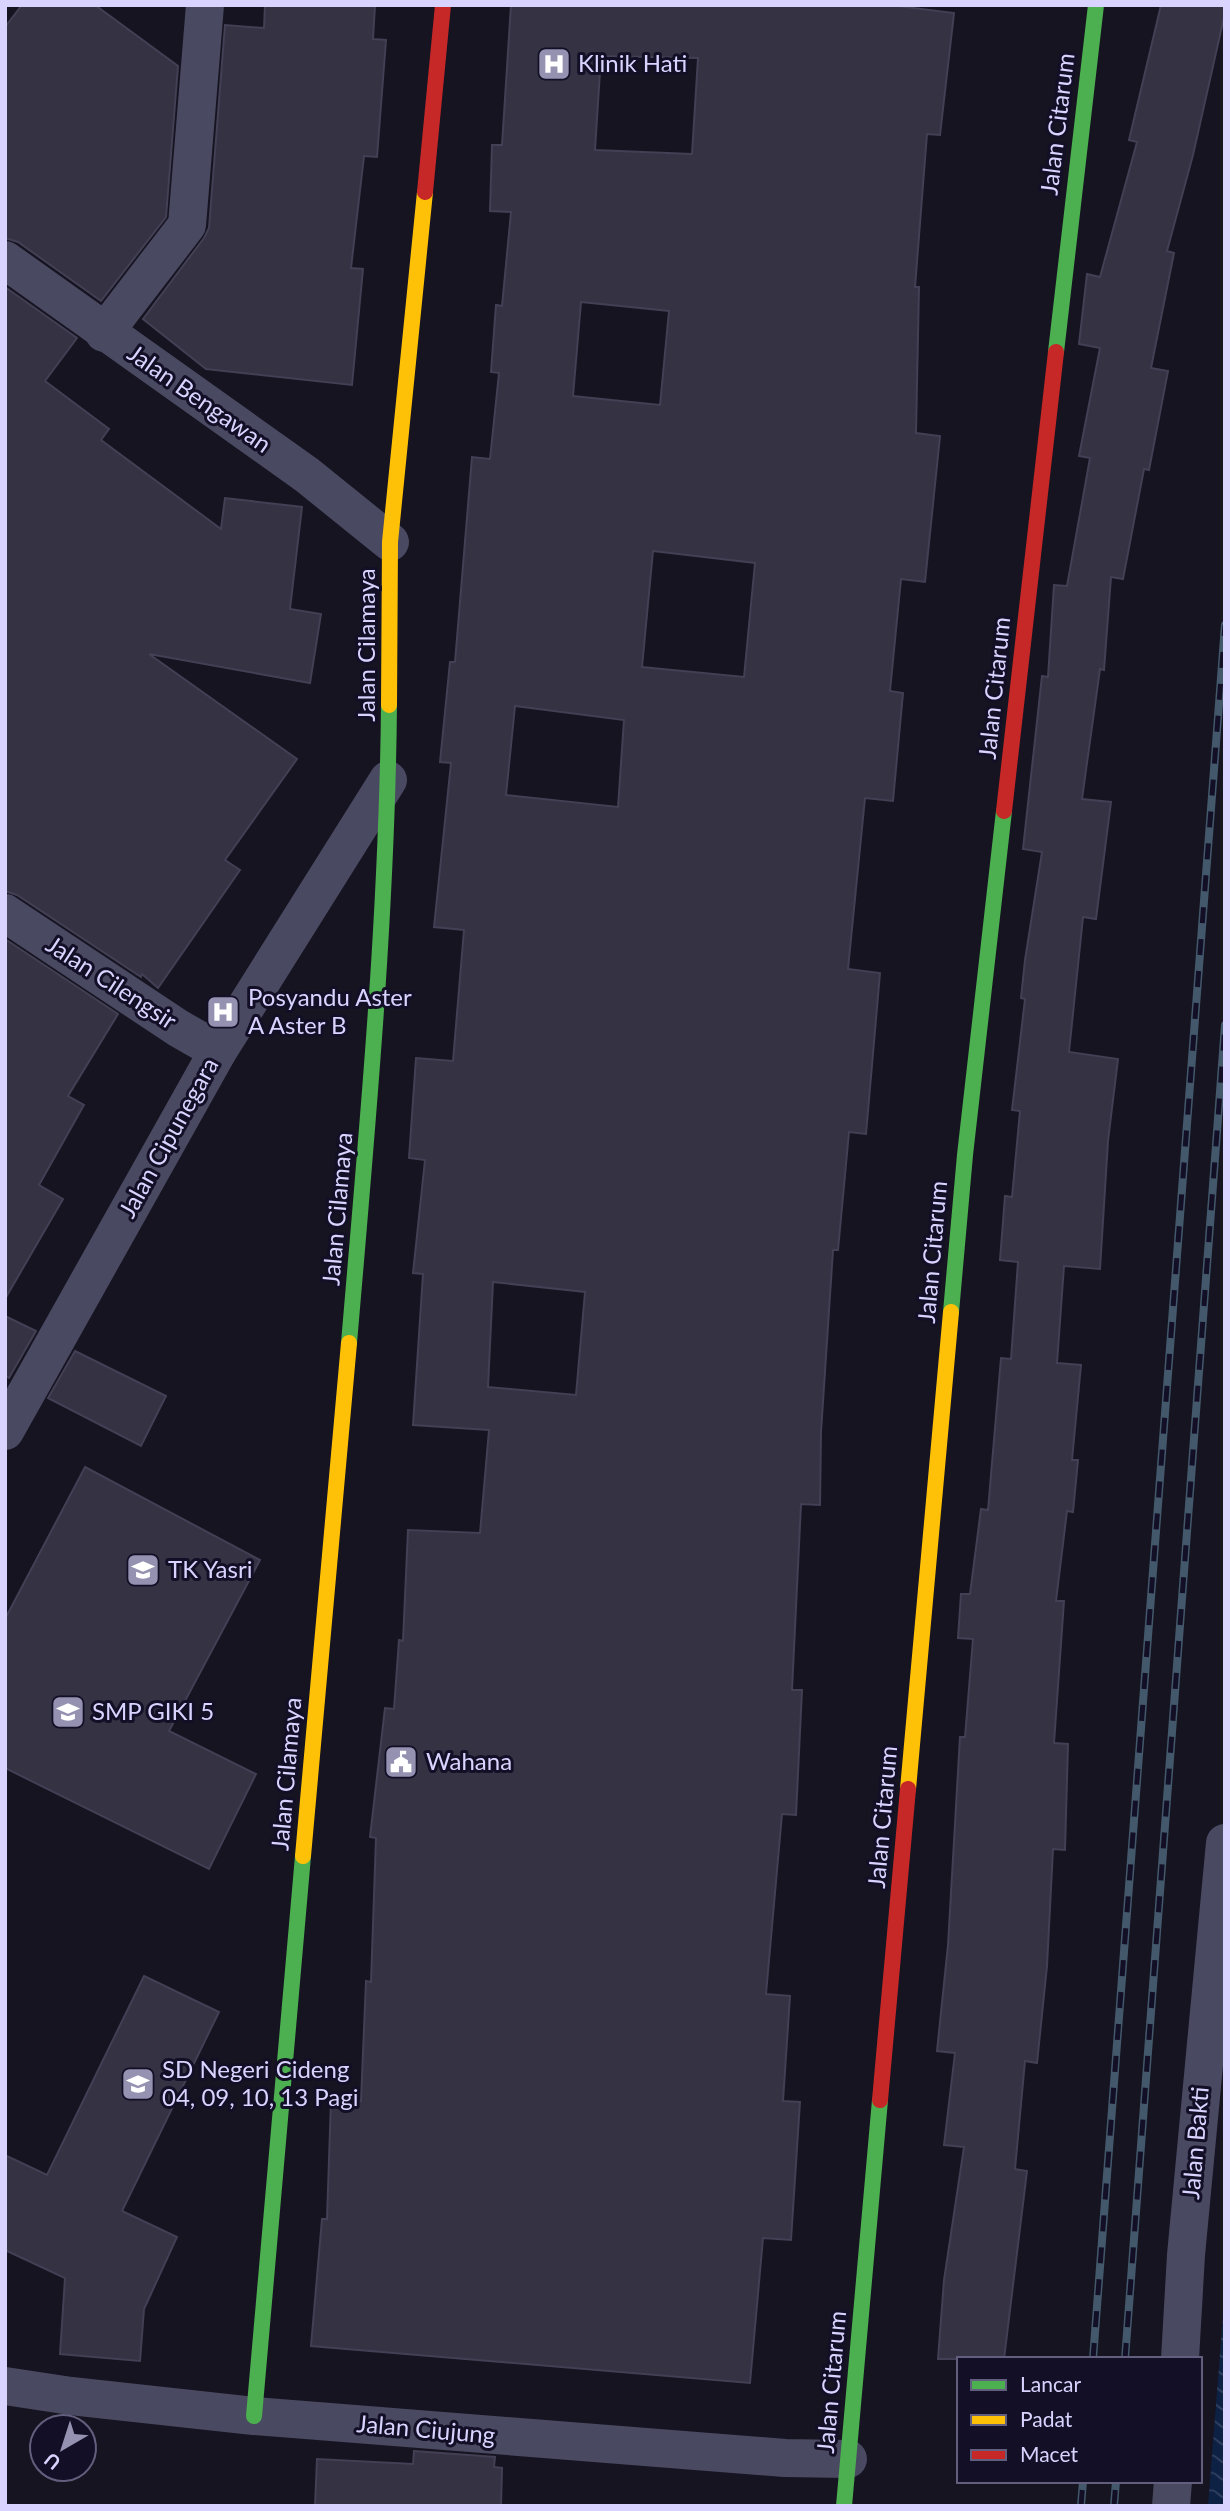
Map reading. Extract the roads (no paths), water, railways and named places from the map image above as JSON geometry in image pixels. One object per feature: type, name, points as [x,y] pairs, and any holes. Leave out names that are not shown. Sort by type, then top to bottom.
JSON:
[{"type":"street","points":[[104,333],[187,225],[205,5]]},
{"type":"street","name":"Jalan Cilamaya","points":[[254,2416],[371,1091],[388,780],[390,542],[443,5]]},
{"type":"street","name":"Jalan Citarum","points":[[844,2506],[965,1155],[1096,5]]},
{"type":"street","name":"Jalan Bengawan","points":[[5,260],[104,333],[307,474],[390,542]]},
{"type":"street","name":"Jalan Cipunegara","points":[[10,1409],[218,1051],[388,780]]},
{"type":"street","name":"Jalan Cilengsir","points":[[5,913],[178,1028],[218,1051]]},
{"type":"street","name":"Jalan Bakti","points":[[1180,2357],[1186,2255],[1225,1843]]},
{"type":"street","name":"Jalan Ciujung","points":[[5,2386],[254,2416],[785,2458],[848,2459]]},
{"type":"street","points":[[1171,2506],[1173,2483]]},
{"type":"water","points":[[1225,2290],[1225,2506],[1208,2506]]},
{"type":"railway","points":[[1093,2357],[1225,625]]},
{"type":"railway","points":[[1125,2357],[1225,1025]]},
{"type":"railway","points":[[1081,2506],[1083,2483]]},
{"type":"railway","points":[[1114,2506],[1116,2483]]},
{"type":"place","name":"Klinik Hati","points":[[554,64]]},
{"type":"place","name":"Posyandu Aster A Aster B","points":[[223,1012]]},
{"type":"place","name":"TK Yasri","points":[[143,1570]]},
{"type":"place","name":"SMP GIKI 5","points":[[68,1712]]},
{"type":"place","name":"Wahana","points":[[401,1762]]},
{"type":"place","name":"SD Negeri Cideng 04, 09, 10, 13 Pagi","points":[[138,2084]]}]
